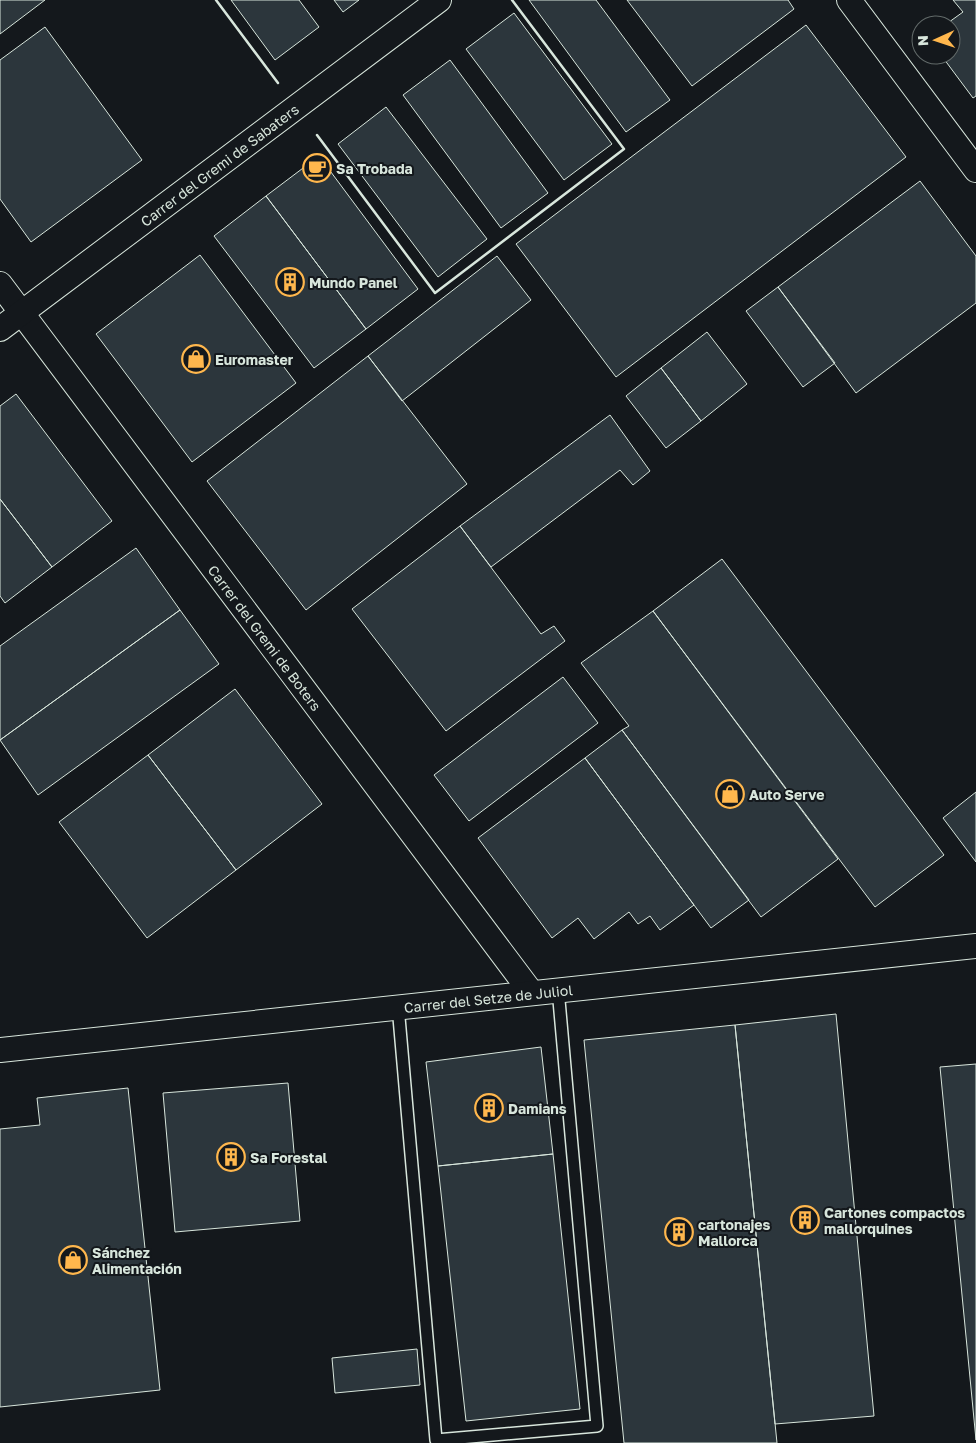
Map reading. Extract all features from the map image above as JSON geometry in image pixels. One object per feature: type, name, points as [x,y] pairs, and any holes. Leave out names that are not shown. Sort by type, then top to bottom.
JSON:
[{"type":"street","name":"Carrer del Gremi de Sabaters","points":[[0,329],[439,0]]},
{"type":"street","points":[[849,0],[976,170]]},
{"type":"street","name":"Carrer del Gremi de Boters","points":[[0,284],[531,992]]},
{"type":"street","name":"Carrer del Setze de Juliol","points":[[0,1050],[398,1006],[976,946]]},
{"type":"lane","points":[[398,1006],[436,1440],[597,1426],[558,989]]},
{"type":"building","points":[[0,0],[45,0],[0,34]]},
{"type":"building","points":[[231,0],[299,0],[319,27],[275,60]]},
{"type":"building","points":[[334,0],[359,0],[343,12]]},
{"type":"building","points":[[529,0],[596,0],[670,100],[626,132]]},
{"type":"building","points":[[627,0],[788,0],[794,9],[692,86]]},
{"type":"building","points":[[953,0],[976,0],[976,96],[973,98],[948,65],[961,65],[961,15],[959,15],[963,12]]},
{"type":"building","points":[[514,13],[612,144],[564,180],[466,49]]},
{"type":"building","points":[[806,25],[906,157],[616,377],[516,244]]},
{"type":"building","points":[[45,27],[142,160],[31,242],[0,199],[0,60]]},
{"type":"building","points":[[450,60],[548,193],[501,228],[403,95]]},
{"type":"building","points":[[386,107],[487,239],[438,277],[338,144]]},
{"type":"building","points":[[319,156],[418,289],[366,329],[266,196]]},
{"type":"building","points":[[920,181],[976,256],[976,303],[856,393],[778,287]]},
{"type":"building","name":"Mundo Panel","points":[[266,196],[366,329],[314,368],[214,236]]},
{"type":"building","name":"Euromaster","points":[[200,255],[296,383],[192,462],[96,334]]},
{"type":"building","points":[[497,256],[531,300],[402,401],[368,356]]},
{"type":"building","points":[[778,287],[835,363],[803,387],[746,311]]},
{"type":"building","points":[[707,332],[747,384],[701,421],[661,368]]},
{"type":"building","points":[[368,356],[467,484],[306,610],[207,481]]},
{"type":"building","points":[[661,368],[701,421],[666,448],[626,396]]},
{"type":"building","points":[[16,394],[112,521],[52,567],[0,499],[0,406]]},
{"type":"building","points":[[610,415],[650,471],[633,485],[620,470],[491,567],[460,526]]},
{"type":"building","points":[[0,499],[52,567],[5,603],[0,596]]},
{"type":"building","points":[[460,526],[541,634],[554,626],[565,641],[446,731],[352,609]]},
{"type":"building","points":[[136,548],[180,610],[0,740],[0,646]]},
{"type":"building","points":[[722,559],[944,855],[875,907],[653,611]]},
{"type":"building","points":[[180,610],[219,664],[38,795],[0,740]]},
{"type":"building","name":"Auto Serve","points":[[653,611],[838,859],[761,917],[622,730],[629,726],[581,663]]},
{"type":"building","points":[[563,677],[598,723],[469,821],[434,775]]},
{"type":"building","points":[[235,689],[322,804],[236,870],[148,755]]},
{"type":"building","points":[[622,730],[749,900],[711,928],[585,758]]},
{"type":"building","points":[[148,755],[236,870],[147,938],[59,822]]},
{"type":"building","points":[[585,758],[694,905],[660,930],[650,916],[638,924],[629,912],[594,939],[578,918],[552,938],[478,838]]},
{"type":"building","points":[[976,792],[976,862],[943,818]]},
{"type":"building","name":"Cartones compactos mallorquines","points":[[836,1014],[874,1416],[775,1424],[735,1025]]},
{"type":"building","name":"cartonajes Mallorca","points":[[735,1025],[777,1443],[624,1443],[584,1040]]},
{"type":"building","name":"Damians","points":[[541,1047],[553,1154],[438,1166],[426,1062]]},
{"type":"building","points":[[976,1064],[976,1440],[940,1067]]},
{"type":"building","name":"Sa Forestal","points":[[288,1083],[300,1221],[175,1232],[163,1093]]},
{"type":"building","name":"Sánchez Alimentación","points":[[128,1088],[160,1390],[0,1407],[0,1129],[40,1125],[37,1098]]},
{"type":"building","points":[[553,1154],[580,1409],[466,1421],[438,1166]]},
{"type":"building","points":[[417,1349],[420,1385],[335,1393],[332,1358]]},
{"type":"wall","points":[[216,0],[278,83]]},
{"type":"wall","points":[[317,135],[435,293],[624,149],[512,0]]},
{"type":"place","name":"Sa Trobada","points":[[317,168]]},
{"type":"place","name":"Mundo Panel","points":[[290,282]]},
{"type":"place","name":"Euromaster","points":[[196,359]]},
{"type":"place","name":"Auto Serve","points":[[730,794]]},
{"type":"place","name":"Damians","points":[[489,1108]]},
{"type":"place","name":"Sa Forestal","points":[[231,1157]]},
{"type":"place","name":"Cartones compactos mallorquines","points":[[805,1220]]},
{"type":"place","name":"cartonajes Mallorca","points":[[679,1232]]},
{"type":"place","name":"Sánchez Alimentación","points":[[73,1260]]}]
